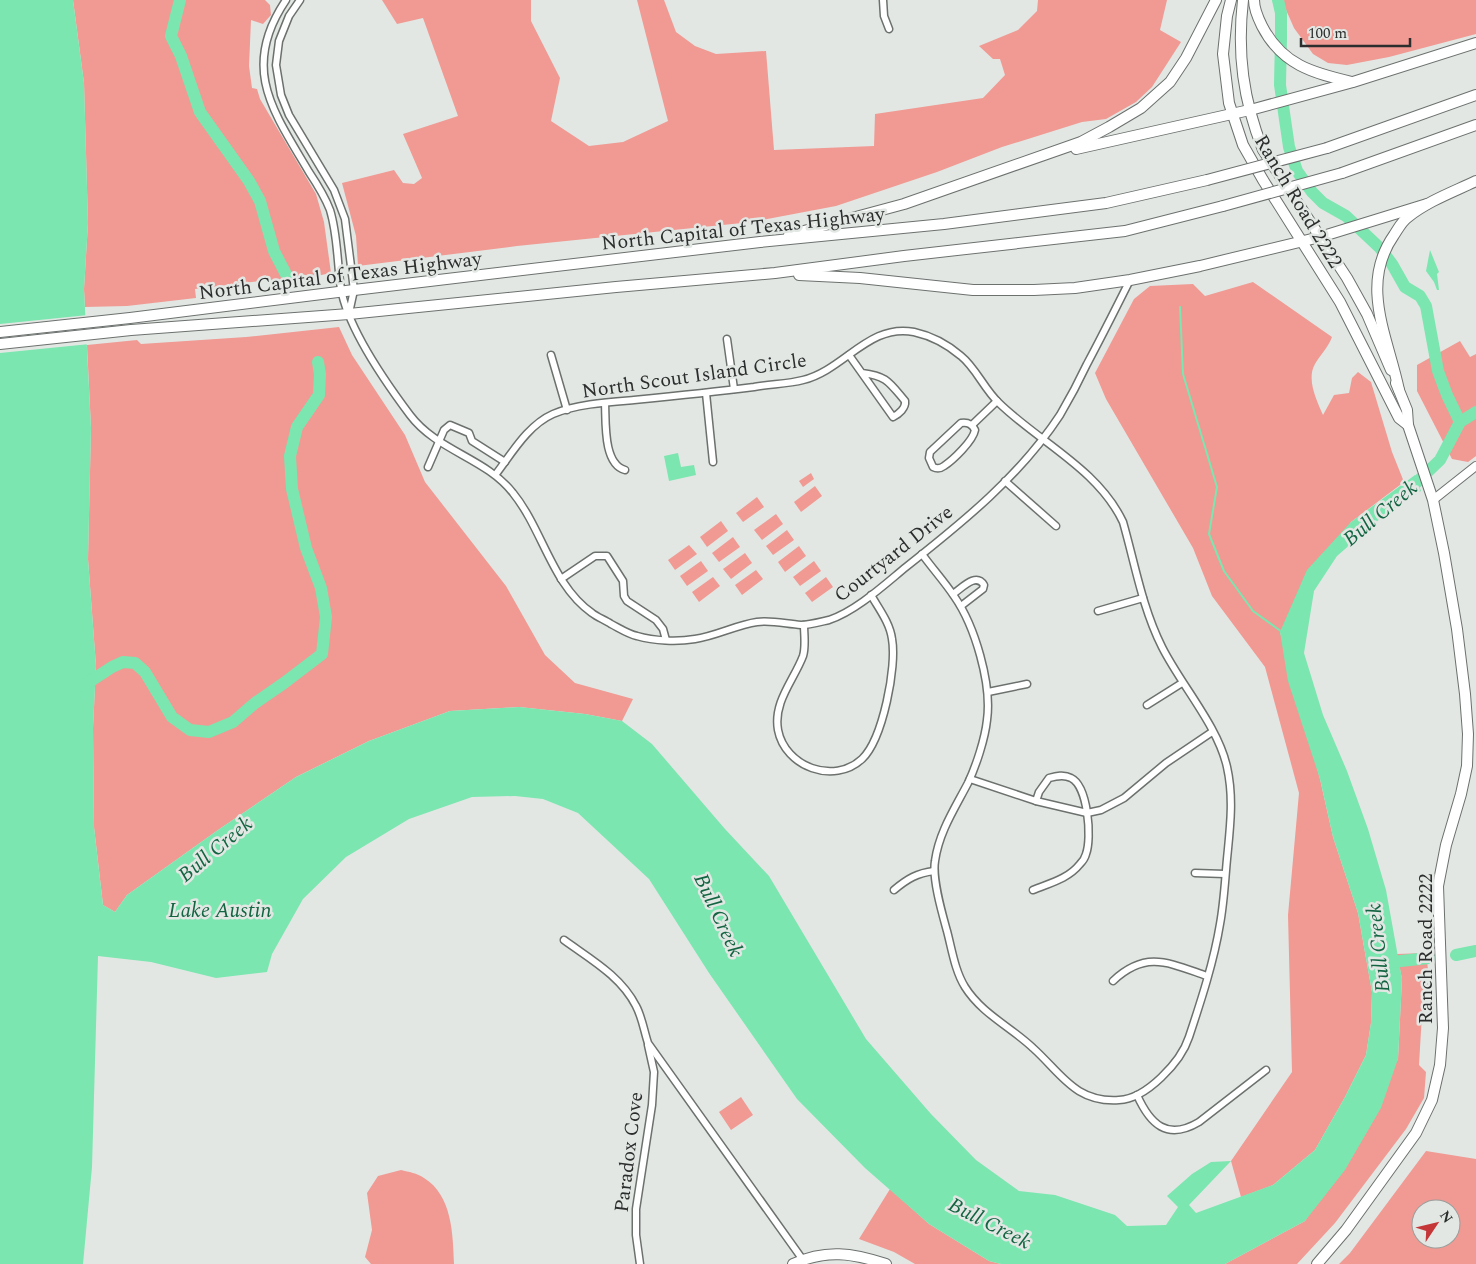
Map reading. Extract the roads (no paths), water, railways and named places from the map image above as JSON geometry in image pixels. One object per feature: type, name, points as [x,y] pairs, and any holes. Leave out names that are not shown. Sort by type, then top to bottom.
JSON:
[{"type":"main road","points":[[760,242],[904,204],[1081,142],[1152,100],[1170,82],[1186,58],[1216,0]]},
{"type":"main road","name":"Ranch Road 2222","points":[[1231,0],[1227,16],[1223,54],[1232,114],[1243,145],[1340,302],[1399,418],[1408,425]]},
{"type":"main road","name":"Ranch Road 2222","points":[[1244,0],[1240,28],[1242,69],[1255,130],[1264,150],[1347,278],[1367,314],[1408,410],[1408,425],[1433,500],[1444,553],[1457,629],[1468,734],[1467,766],[1446,845],[1438,886],[1443,1028],[1440,1065],[1432,1100],[1416,1133],[1346,1230],[1317,1264]]},
{"type":"main road","points":[[1254,0],[1265,32],[1275,45],[1298,64],[1310,71],[1353,82]]},
{"type":"main road","points":[[1031,159],[1252,110],[1353,82],[1476,43]]},
{"type":"main road","name":"North Capital of Texas Highway","points":[[0,332],[760,242],[944,224],[1106,203],[1207,180],[1327,148],[1476,95]]},
{"type":"main road","name":"North Capital of Texas Highway","points":[[0,344],[131,330],[349,314],[775,273],[914,255],[1124,232],[1342,173],[1476,125]]},
{"type":"main road","points":[[1399,390],[1376,291],[1377,274],[1387,245],[1406,218],[1427,204],[1476,181]]},
{"type":"main road","points":[[775,273],[860,278],[973,290],[1075,288],[1130,280],[1200,266],[1301,240],[1320,237],[1427,204]]},
{"type":"main road","points":[[798,1262],[831,1253],[858,1256],[886,1264]]},
{"type":"street","points":[[882,0],[884,16],[889,29]]},
{"type":"street","points":[[283,1],[292,10]]},
{"type":"street","name":"Courtyard Drive","points":[[283,1],[271,24],[266,40],[264,78],[269,98],[279,121],[328,206],[334,231],[341,292],[357,333],[412,418],[440,442],[496,474],[513,492],[528,515],[561,579],[578,600],[591,613],[636,636],[666,640],[695,639],[759,621],[804,625],[828,620],[844,614],[871,595],[986,501],[1042,438],[1060,415],[1073,392],[1130,280]]},
{"type":"street","points":[[298,1],[288,16],[279,41],[276,65],[281,95],[289,115],[334,190],[345,219],[354,290],[349,314]]},
{"type":"street","points":[[279,121],[289,115]]},
{"type":"street","name":"North Scout Island Circle","points":[[496,474],[526,436],[537,425],[554,414],[605,403],[706,393],[803,380],[815,376],[874,337],[896,330],[926,335],[940,341],[963,357],[997,401],[1095,482],[1116,508],[1127,538],[1150,622],[1163,650],[1221,747],[1227,766],[1231,792],[1232,813],[1220,922],[1215,950],[1187,1043],[1170,1068],[1156,1082],[1136,1095]]},
{"type":"street","points":[[727,339],[734,389]]},
{"type":"street","points":[[551,355],[567,410]]},
{"type":"street","points":[[849,355],[893,417],[897,415],[903,409],[905,401],[886,379],[877,375],[862,373]]},
{"type":"street","points":[[706,393],[713,462]]},
{"type":"street","points":[[972,425],[997,401]]},
{"type":"street","points":[[605,403],[610,456],[619,469],[625,470]]},
{"type":"street","points":[[961,423],[972,425],[975,430],[972,439],[945,466],[933,467],[929,458],[930,452],[961,423]]},
{"type":"street","points":[[428,467],[444,430],[450,425],[458,427],[469,434],[472,441],[505,462]]},
{"type":"street","points":[[1433,500],[1476,466]]},
{"type":"street","points":[[1005,481],[1056,526]]},
{"type":"street","points":[[922,554],[961,606],[984,668],[988,692],[987,721],[970,779],[948,819],[935,859],[934,871],[957,970],[964,986],[974,1000],[1030,1044],[1073,1088],[1094,1098],[1108,1100],[1121,1100],[1136,1095],[1144,1112],[1153,1122],[1165,1129],[1176,1130],[1199,1122],[1266,1070]]},
{"type":"street","points":[[561,579],[595,556],[607,556],[623,581],[624,596],[627,601],[656,620],[663,629],[666,640]]},
{"type":"street","points":[[953,594],[973,580],[978,579],[982,581],[983,589],[961,606]]},
{"type":"street","points":[[804,625],[803,654],[782,698],[778,712],[778,730],[783,745],[795,759],[806,766],[820,771],[835,771],[846,768],[862,759],[871,745],[882,719],[892,677],[894,659],[892,638],[887,621],[871,595]]},
{"type":"street","points":[[1098,611],[1143,598]]},
{"type":"street","points":[[1147,705],[1182,682]]},
{"type":"street","points":[[988,692],[1027,684]]},
{"type":"street","points":[[970,779],[1036,801],[1087,813],[1101,810],[1124,798],[1166,763],[1212,732]]},
{"type":"street","points":[[1033,890],[1067,877],[1082,863],[1088,842],[1085,799],[1077,782],[1071,777],[1064,775],[1049,778],[1038,792],[1036,801]]},
{"type":"street","points":[[894,890],[905,881],[920,873],[934,871]]},
{"type":"street","points":[[1195,872],[1225,874]]},
{"type":"street","points":[[564,940],[606,970],[624,986],[636,1006],[648,1043],[798,1262]]},
{"type":"street","points":[[1113,981],[1125,970],[1153,960],[1207,976]]},
{"type":"street","name":"Paradox Cove","points":[[640,1264],[636,1235],[636,1209],[652,1105],[654,1072],[648,1043]]},
{"type":"water","name":"Lake Austin","points":[[0,0],[73,0],[84,83],[88,223],[84,289],[91,428],[88,559],[96,666],[93,728],[94,827],[103,905],[115,912],[127,895],[296,777],[369,741],[450,711],[519,707],[585,714],[622,721],[652,744],[725,829],[769,876],[866,1039],[931,1114],[976,1160],[1019,1191],[1055,1195],[1115,1215],[1127,1226],[1166,1225],[1178,1207],[1167,1196],[1192,1174],[1211,1162],[1231,1161],[1189,1205],[1196,1213],[1273,1185],[1315,1150],[1366,1055],[1371,1023],[1372,992],[1358,913],[1333,837],[1320,779],[1288,681],[1280,632],[1307,570],[1351,522],[1415,475],[1421,491],[1382,517],[1337,556],[1314,591],[1304,653],[1323,715],[1347,771],[1368,829],[1386,890],[1402,979],[1398,1059],[1381,1108],[1345,1170],[1305,1221],[1225,1264],[1001,1264],[989,1261],[929,1224],[865,1168],[797,1099],[709,973],[649,879],[578,813],[543,799],[515,796],[472,797],[409,819],[346,857],[303,899],[272,954],[267,972],[216,978],[151,962],[98,956],[92,1167],[83,1264],[0,1264]]},
{"type":"water","points":[[1430,250],[1439,272],[1437,274],[1439,290],[1437,290],[1426,271]]},
{"type":"water","points":[[678,453],[681,467],[694,465],[696,475],[669,481],[664,456]]},
{"type":"waterway","points":[[180,0],[171,36],[181,56],[200,112],[249,181],[260,201],[274,251],[289,280]]},
{"type":"waterway","points":[[1278,0],[1281,13],[1280,85],[1289,147],[1297,171],[1312,192],[1323,203],[1346,216],[1380,248],[1405,287],[1420,296],[1426,306],[1438,371],[1460,422]]},
{"type":"waterway","points":[[1180,307],[1183,374],[1217,487],[1209,534],[1224,571],[1253,611],[1282,632]]},
{"type":"waterway","points":[[83,686],[123,662],[135,663],[145,672],[172,717],[190,730],[209,732],[233,722],[255,703],[322,654],[326,617],[321,588],[306,548],[292,489],[290,456],[297,427],[319,395],[320,374],[318,362]]},
{"type":"waterway","name":"Bull Creek","points":[[1404,492],[1440,460],[1460,422],[1476,412]]},
{"type":"waterway","points":[[1456,955],[1476,951]]},
{"type":"waterway","points":[[1382,963],[1429,958]]}]
